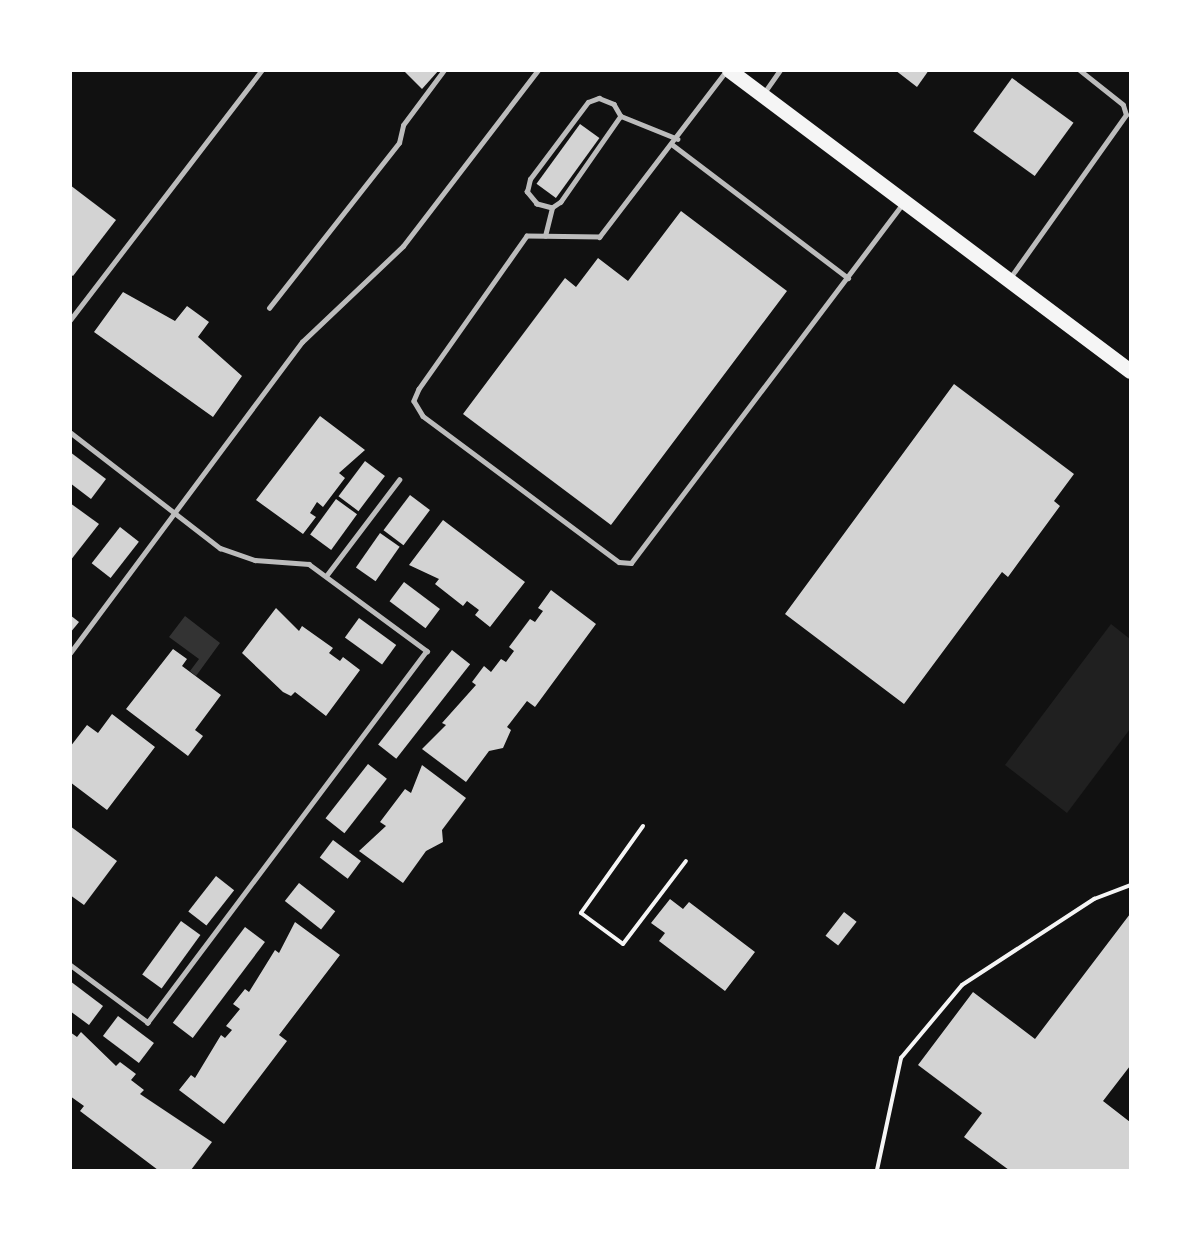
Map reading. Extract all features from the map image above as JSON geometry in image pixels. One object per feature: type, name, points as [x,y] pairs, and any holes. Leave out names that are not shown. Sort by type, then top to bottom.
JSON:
[{"type":"main road","points":[[728,70],[1131,371]]},
{"type":"lane","points":[[70,320],[262,70]]},
{"type":"lane","points":[[268,308],[399,143],[403,125],[444,70]]},
{"type":"lane","points":[[70,653],[302,342],[403,246],[538,70]]},
{"type":"lane","points":[[728,70],[673,145],[600,237],[527,236],[414,401],[423,416],[619,562],[643,555],[904,202]]},
{"type":"lane","points":[[762,96],[780,70]]},
{"type":"lane","points":[[1009,280],[1126,115],[1123,105],[1079,70]]},
{"type":"lane","points":[[552,208],[537,204],[527,192],[530,179],[566,126],[588,102],[599,98],[614,104],[621,117],[678,138]]},
{"type":"lane","points":[[544,236],[552,208],[621,117]]},
{"type":"lane","points":[[673,145],[848,278]]},
{"type":"lane","points":[[70,432],[229,553],[309,564],[427,651],[148,1023],[70,965]]},
{"type":"lane","points":[[326,576],[399,480]]},
{"type":"path","points":[[643,826],[581,913],[623,944],[686,861]]},
{"type":"path","points":[[877,1170],[901,1059],[962,985],[1094,899],[1131,885]]},
{"type":"shaded area","points":[[185,616],[220,643],[196,676],[190,671],[199,659],[169,637]]},
{"type":"shaded area","points":[[1111,624],[1130,639],[1130,729],[1067,813],[1005,765]]},
{"type":"building","points":[[403,70],[439,70],[422,89]]},
{"type":"building","points":[[895,70],[929,70],[917,87]]},
{"type":"building","points":[[1012,78],[1073,123],[1035,176],[973,131]]},
{"type":"building","points":[[580,124],[599,138],[556,198],[537,184]]},
{"type":"building","points":[[70,185],[116,220],[73,276],[70,274]]},
{"type":"building","points":[[681,211],[787,291],[611,525],[463,414],[565,278],[576,287],[598,258],[628,281]]},
{"type":"building","points":[[123,292],[175,321],[187,306],[209,322],[198,337],[242,376],[213,417],[94,332]]},
{"type":"building","points":[[954,384],[1074,474],[1054,501],[1060,506],[1008,577],[1002,572],[904,704],[785,614]]},
{"type":"building","points":[[320,416],[365,450],[339,473],[345,478],[323,507],[317,502],[310,513],[316,517],[303,534],[256,500]]},
{"type":"building","points":[[70,452],[106,479],[91,499],[70,483]]},
{"type":"building","points":[[365,461],[385,476],[358,511],[339,496]]},
{"type":"building","points":[[410,495],[430,510],[403,545],[384,530]]},
{"type":"building","points":[[336,499],[357,514],[331,550],[310,535]]},
{"type":"building","points":[[70,503],[99,524],[70,561]]},
{"type":"building","points":[[443,520],[525,582],[490,627],[475,615],[479,610],[467,601],[463,606],[435,584],[439,579],[409,565]]},
{"type":"building","points":[[120,527],[139,542],[111,578],[92,563]]},
{"type":"building","points":[[380,533],[400,547],[376,581],[356,567]]},
{"type":"building","points":[[404,582],[440,609],[425,628],[390,601]]},
{"type":"building","points":[[551,590],[596,624],[535,707],[527,701],[507,727],[511,730],[503,748],[489,751],[466,782],[422,749],[446,725],[442,723],[476,685],[472,682],[484,666],[491,672],[501,659],[506,662],[514,651],[509,647],[530,619],[535,622],[543,611],[538,608]]},
{"type":"building","points":[[276,608],[299,631],[302,626],[333,648],[329,653],[340,661],[343,657],[360,670],[326,716],[295,692],[291,696],[283,692],[242,653]]},
{"type":"building","points":[[70,615],[79,622],[70,633]]},
{"type":"building","points":[[359,618],[396,645],[382,664],[345,637]]},
{"type":"building","points":[[173,649],[187,659],[182,666],[221,695],[195,730],[203,736],[188,756],[126,709]]},
{"type":"building","points":[[452,650],[470,664],[396,759],[378,745]]},
{"type":"building","points":[[112,714],[155,747],[107,810],[70,782],[70,747],[87,725],[98,733]]},
{"type":"building","points":[[368,764],[387,779],[344,833],[326,818]]},
{"type":"building","points":[[422,765],[466,798],[442,830],[443,842],[426,851],[403,883],[359,851],[386,826],[380,822],[405,789],[411,793]]},
{"type":"building","points":[[70,826],[117,861],[84,905],[70,895]]},
{"type":"building","points":[[333,840],[361,861],[348,879],[320,858]]},
{"type":"building","points":[[216,876],[234,890],[206,926],[188,911]]},
{"type":"building","points":[[299,883],[335,911],[321,929],[285,901]]},
{"type":"building","points":[[670,899],[683,909],[689,902],[755,952],[725,991],[659,941],[665,933],[651,923]]},
{"type":"building","points":[[844,912],[857,922],[838,945],[826,936]]},
{"type":"building","points":[[1130,914],[1130,1066],[1103,1101],[1130,1122],[1130,1170],[1009,1170],[964,1137],[982,1113],[918,1065],[973,992],[1035,1039]]},
{"type":"building","points":[[181,921],[200,935],[162,989],[142,974]]},
{"type":"building","points":[[295,922],[340,955],[279,1035],[287,1041],[224,1124],[179,1090],[191,1075],[195,1078],[221,1035],[225,1038],[232,1030],[226,1026],[240,1009],[233,1004],[245,989],[249,992],[275,950],[279,953]]},
{"type":"building","points":[[245,927],[265,942],[193,1038],[173,1023]]},
{"type":"building","points":[[70,981],[103,1006],[89,1025],[70,1011]]},
{"type":"building","points":[[118,1016],[154,1043],[139,1063],[103,1036]]},
{"type":"building","points":[[70,1032],[77,1037],[81,1032],[116,1066],[120,1062],[136,1074],[131,1080],[144,1090],[140,1094],[212,1142],[191,1170],[158,1170],[80,1111],[84,1106],[70,1096]]}]
